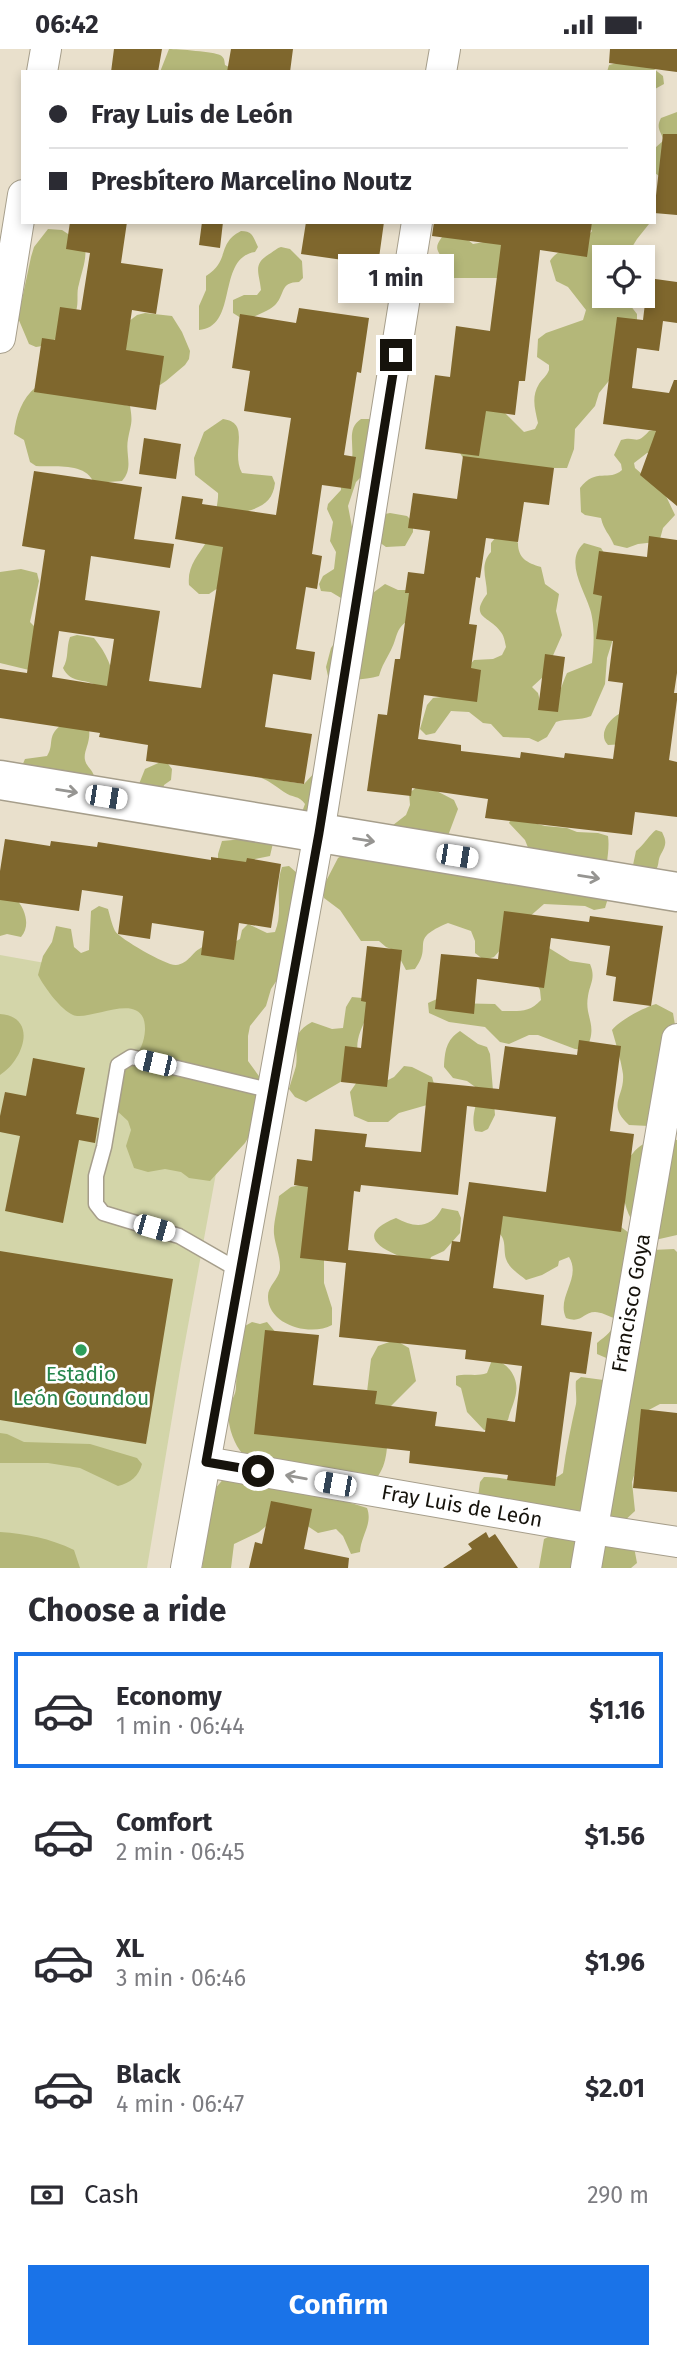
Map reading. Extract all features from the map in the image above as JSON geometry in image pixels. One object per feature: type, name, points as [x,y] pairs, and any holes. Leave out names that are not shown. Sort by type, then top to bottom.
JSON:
[{"type":"street","points":[[42,70],[46,49]]},
{"type":"street","points":[[441,70],[445,49]]},
{"type":"street","points":[[0,338],[21,207]]},
{"type":"street","points":[[186,1568],[319,833],[417,224]]},
{"type":"street","points":[[0,780],[677,892]]},
{"type":"street","name":"Francisco Goya","points":[[586,1568],[677,1039]]},
{"type":"street","name":"Fray Luis de León","points":[[206,1462],[677,1542]]},
{"type":"lane","points":[[240,1271],[179,1235],[103,1213],[96,1204],[96,1176],[104,1147],[118,1065],[124,1059],[131,1057],[273,1091]]},
{"type":"green space","points":[[169,49],[217,54],[223,57],[225,65],[235,70],[161,70]]},
{"type":"green space","points":[[609,65],[649,65],[655,70],[608,70]]},
{"type":"green space","points":[[656,70],[663,76],[664,84],[656,88]]},
{"type":"green space","points":[[677,112],[677,172],[663,179],[656,174],[656,147],[664,140],[659,129],[661,118]]},
{"type":"green space","points":[[587,224],[649,224],[633,245],[592,245],[592,308],[632,308],[637,314],[637,322],[612,377],[599,393],[595,406],[575,429],[574,449],[567,468],[545,468],[463,458],[460,453],[475,411],[503,411],[524,432],[535,429],[538,423],[535,394],[549,370],[549,365],[537,357],[538,339],[546,333],[583,320],[586,310],[568,287],[556,281],[550,261],[558,253],[592,231]]},
{"type":"green space","points":[[48,229],[62,230],[85,245],[84,265],[73,318],[55,339],[36,347],[29,344],[18,318],[34,247]]},
{"type":"green space","points":[[241,231],[250,233],[258,247],[235,266],[219,317],[211,326],[199,330],[199,306],[206,290],[206,276],[218,264],[228,241]]},
{"type":"green space","points":[[463,236],[473,244],[505,238],[499,278],[452,278],[444,274],[445,262],[438,250],[439,241],[442,237]]},
{"type":"green space","points":[[281,247],[290,249],[302,261],[303,278],[286,286],[273,307],[244,320],[233,313],[233,300],[244,295],[257,295],[261,290],[258,273],[261,261]]},
{"type":"green space","points":[[145,313],[172,316],[190,351],[185,365],[160,385],[151,385],[111,335],[137,315]]},
{"type":"green space","points":[[36,387],[130,406],[128,471],[122,481],[94,483],[90,476],[77,469],[36,466],[30,462],[24,440],[14,434],[20,408]]},
{"type":"green space","points":[[223,419],[237,426],[238,456],[242,473],[272,476],[275,483],[267,501],[248,511],[224,584],[209,594],[199,594],[189,585],[190,572],[209,537],[218,493],[195,475],[194,458],[204,432]]},
{"type":"green space","points":[[361,419],[369,419],[375,425],[368,470],[356,482],[348,506],[352,527],[360,535],[353,599],[321,591],[319,584],[323,576],[334,569],[336,552],[330,541],[333,522],[327,509],[328,504],[341,490],[343,478],[351,463],[353,428]]},
{"type":"green space","points":[[654,430],[658,433],[662,450],[647,453],[634,463],[635,468],[665,494],[675,515],[663,528],[660,539],[656,542],[627,548],[614,545],[601,518],[581,512],[580,488],[591,478],[612,475],[622,470],[614,455],[621,440],[638,440]]},
{"type":"green space","points":[[385,514],[407,516],[413,522],[413,532],[405,546],[386,547],[379,542]]},
{"type":"green space","points":[[512,536],[518,543],[522,556],[528,562],[541,567],[545,584],[559,594],[556,611],[562,635],[544,676],[532,687],[538,693],[540,701],[556,695],[567,673],[592,663],[593,622],[577,575],[576,558],[584,543],[601,548],[606,556],[613,639],[607,658],[605,684],[591,716],[556,722],[547,737],[538,742],[529,738],[503,737],[491,724],[483,723],[469,712],[451,711],[435,733],[426,735],[420,729],[427,705],[433,698],[442,697],[474,660],[493,659],[502,655],[506,647],[501,633],[483,616],[480,608],[487,594],[484,567],[491,552],[491,543],[496,537]]},
{"type":"green space","points":[[21,569],[37,573],[39,581],[30,622],[37,629],[29,670],[0,663],[0,572]]},
{"type":"green space","points":[[385,584],[398,590],[414,590],[412,619],[400,628],[379,676],[329,681],[326,667],[331,648],[366,598]]},
{"type":"green space","points":[[77,635],[94,638],[99,644],[113,673],[116,687],[98,692],[94,684],[72,678],[66,673],[63,668],[70,637]]},
{"type":"green space","points":[[619,714],[625,714],[627,744],[608,745],[604,732],[611,720]]},
{"type":"green space","points":[[61,725],[89,729],[85,757],[94,776],[91,780],[22,766],[25,759],[47,756],[52,737]]},
{"type":"green space","points":[[165,760],[172,769],[171,780],[163,789],[139,784],[145,769]]},
{"type":"green space","points":[[317,770],[333,808],[302,812],[305,804],[300,799],[258,777],[304,784]]},
{"type":"green space","points":[[427,786],[454,800],[458,809],[446,841],[468,873],[475,878],[483,879],[500,873],[529,850],[525,840],[509,823],[512,817],[545,826],[608,836],[605,883],[608,898],[605,908],[594,910],[585,906],[544,904],[494,957],[484,960],[475,953],[475,941],[471,931],[448,923],[425,938],[420,961],[415,969],[406,970],[396,951],[379,941],[361,941],[340,910],[324,898],[323,887],[338,858],[388,829],[406,815],[410,805],[409,793],[417,787]]},
{"type":"green space","points":[[656,830],[662,832],[665,838],[657,869],[655,871],[633,865],[636,851]]},
{"type":"green space","points":[[244,839],[273,843],[270,856],[255,859],[246,866],[218,864],[222,841]]},
{"type":"green space","points":[[289,866],[297,873],[285,968],[271,989],[266,1006],[250,1026],[248,1036],[248,1061],[266,1086],[266,1108],[245,1143],[210,1181],[189,1178],[181,1172],[165,1169],[148,1172],[134,1168],[126,1146],[131,1130],[128,1121],[115,1109],[109,1081],[138,1053],[144,1039],[143,1017],[137,1011],[127,1008],[73,1015],[58,1003],[38,975],[56,926],[71,929],[74,947],[81,953],[89,950],[91,911],[99,906],[108,909],[115,931],[125,940],[163,961],[180,964],[203,947],[240,939],[242,930],[248,924],[267,933],[275,932],[279,916],[280,875],[282,867]]},
{"type":"green space","points":[[0,890],[16,899],[22,907],[26,928],[21,937],[7,934],[0,936]]},
{"type":"green space","points":[[549,948],[570,961],[590,964],[592,969],[593,977],[587,1004],[591,1034],[586,1050],[575,1049],[538,1035],[529,1035],[509,1044],[500,1042],[485,1027],[449,1022],[429,1013],[428,1003],[437,999],[448,1003],[495,1004],[502,1011],[532,1007],[541,1000],[535,980]]},
{"type":"green space","points":[[0,955],[248,999],[181,1364],[147,1568],[0,1568]]},
{"type":"green space","points":[[352,997],[362,998],[371,1006],[358,1038],[359,1059],[349,1077],[306,1102],[295,1097],[289,1089],[296,1066],[296,1041],[300,1031],[312,1022],[332,1029],[343,1028],[346,1007]]},
{"type":"green space","points":[[656,1004],[673,1013],[675,1025],[649,1126],[629,1125],[622,1118],[618,1106],[623,1074],[612,1030],[620,1022]]},
{"type":"green space","points":[[0,1014],[12,1017],[20,1023],[23,1040],[15,1060],[0,1075]]},
{"type":"green space","points":[[460,1031],[487,1047],[490,1054],[495,1115],[488,1129],[482,1132],[475,1131],[474,1126],[478,1089],[467,1081],[453,1078],[444,1067],[447,1046]]},
{"type":"green space","points":[[404,1066],[432,1077],[434,1084],[427,1105],[399,1113],[388,1122],[368,1122],[354,1116],[350,1092],[359,1079],[388,1080]]},
{"type":"green space","points":[[652,1140],[677,1140],[677,1235],[655,1240],[639,1230],[630,1218],[623,1193],[625,1168],[639,1147]]},
{"type":"green space","points":[[300,1185],[314,1190],[324,1260],[324,1283],[332,1308],[332,1325],[313,1330],[302,1329],[282,1321],[270,1306],[268,1296],[280,1270],[274,1230],[279,1196],[291,1187]]},
{"type":"green space","points":[[442,1208],[458,1211],[461,1218],[460,1233],[444,1251],[431,1257],[428,1266],[393,1253],[376,1241],[374,1234],[381,1226],[396,1218],[409,1224],[422,1225],[433,1220]]},
{"type":"green space","points":[[503,1215],[621,1227],[652,1250],[674,1249],[677,1252],[677,1404],[660,1404],[645,1412],[632,1482],[635,1511],[622,1523],[582,1511],[575,1517],[478,1497],[480,1482],[484,1477],[544,1482],[563,1473],[576,1404],[576,1381],[581,1377],[611,1381],[611,1360],[597,1354],[597,1343],[611,1330],[614,1318],[595,1312],[576,1320],[566,1318],[564,1303],[573,1272],[569,1257],[559,1261],[558,1266],[542,1275],[526,1280],[514,1271],[506,1259],[504,1241],[498,1232]]},
{"type":"green space","points":[[252,1322],[267,1322],[277,1334],[275,1383],[367,1392],[371,1359],[378,1346],[395,1340],[409,1348],[416,1381],[388,1409],[386,1456],[374,1481],[243,1454],[239,1450],[231,1432],[228,1413],[236,1390],[238,1356],[243,1333],[245,1326]]},
{"type":"green space","points":[[492,1360],[503,1363],[511,1371],[516,1381],[516,1393],[508,1420],[493,1430],[484,1430],[467,1412],[461,1388],[456,1385],[456,1376],[487,1373]]},
{"type":"green space","points":[[0,1433],[24,1442],[90,1444],[137,1458],[142,1464],[133,1478],[118,1486],[80,1468],[48,1463],[0,1463]]},
{"type":"green space","points":[[236,1464],[320,1497],[332,1497],[367,1508],[369,1519],[360,1552],[351,1554],[343,1536],[336,1529],[318,1533],[303,1523],[272,1521],[259,1532],[234,1544],[231,1568],[202,1568],[209,1496]]},
{"type":"green space","points":[[0,1532],[38,1537],[74,1550],[80,1568],[0,1568]]},
{"type":"green space","points":[[550,1536],[579,1541],[578,1568],[539,1568],[544,1539]]},
{"type":"green space","points":[[606,1544],[634,1547],[637,1563],[631,1568],[598,1568],[602,1549]]},
{"type":"building","points":[[114,49],[162,49],[158,70],[111,70]]},
{"type":"building","points":[[231,49],[293,49],[290,70],[227,70]]},
{"type":"building","points":[[610,49],[677,49],[677,72],[609,63]]},
{"type":"building","points":[[663,134],[677,134],[677,215],[656,213]]},
{"type":"building","points":[[70,224],[127,224],[121,263],[163,269],[156,314],[132,310],[126,350],[164,356],[156,410],[34,392],[42,338],[55,340],[60,307],[81,310],[90,253],[66,249]]},
{"type":"building","points":[[202,224],[223,224],[220,248],[199,245]]},
{"type":"building","points":[[306,224],[384,224],[378,265],[301,254]]},
{"type":"building","points":[[434,224],[592,224],[587,257],[540,250],[525,381],[519,381],[515,415],[486,411],[479,456],[425,449],[435,375],[450,377],[456,326],[490,331],[501,245],[432,236]]},
{"type":"building","points":[[655,279],[677,282],[677,323],[663,321],[659,351],[637,348],[632,388],[669,393],[674,380],[677,380],[677,506],[640,475],[656,431],[603,424],[617,317],[643,320],[644,308],[655,308]]},
{"type":"building","points":[[299,308],[369,318],[361,373],[357,372],[344,455],[356,457],[351,489],[322,485],[312,554],[322,556],[317,589],[306,587],[296,649],[315,652],[311,680],[273,674],[265,727],[312,734],[304,784],[146,761],[148,745],[99,737],[100,733],[0,718],[0,669],[27,673],[45,550],[22,546],[34,471],[142,487],[134,539],[174,544],[170,568],[91,556],[85,600],[160,611],[149,681],[201,688],[223,547],[175,539],[182,496],[203,499],[202,504],[276,515],[291,418],[244,411],[250,371],[232,368],[240,314],[296,323]],"holes":[[[59,631],[114,639],[107,686],[52,677]]]},
{"type":"building","points":[[144,438],[181,444],[176,479],[139,474]]},
{"type":"building","points":[[463,456],[554,468],[549,505],[524,502],[518,542],[486,538],[480,578],[476,577],[469,624],[477,625],[471,668],[481,670],[477,702],[424,695],[418,739],[461,745],[461,751],[520,758],[521,752],[564,758],[565,753],[613,759],[623,683],[608,681],[613,641],[596,639],[602,596],[593,594],[599,551],[647,557],[649,536],[677,540],[677,673],[674,693],[677,693],[677,700],[669,760],[677,762],[677,817],[635,812],[632,835],[485,818],[488,799],[412,788],[411,796],[367,791],[378,714],[387,715],[395,659],[400,659],[409,593],[405,593],[408,572],[424,574],[430,531],[408,528],[413,493],[457,499]]},
{"type":"building","points":[[545,654],[565,657],[558,712],[538,710]]},
{"type":"building","points":[[5,839],[50,846],[51,841],[97,847],[98,842],[211,860],[211,857],[246,862],[247,858],[281,864],[271,928],[239,923],[234,960],[201,955],[204,931],[152,923],[150,939],[118,934],[123,896],[82,890],[79,911],[0,900],[0,871]]},
{"type":"building","points":[[504,911],[589,922],[590,916],[663,926],[651,1006],[613,1001],[616,977],[606,975],[610,946],[551,938],[544,988],[477,979],[474,1014],[435,1009],[441,954],[498,959]]},
{"type":"building","points":[[367,946],[402,950],[387,1087],[341,1082],[345,1046],[361,1048],[366,1002],[361,1001]]},
{"type":"building","points":[[579,1040],[621,1046],[610,1131],[634,1134],[621,1232],[503,1216],[493,1288],[544,1295],[541,1325],[592,1332],[586,1374],[570,1372],[555,1486],[507,1480],[508,1475],[409,1463],[410,1451],[254,1434],[265,1330],[319,1335],[313,1385],[377,1391],[375,1404],[437,1412],[435,1426],[485,1432],[487,1418],[515,1422],[522,1366],[465,1359],[466,1350],[339,1337],[346,1263],[300,1258],[308,1187],[294,1185],[297,1159],[312,1161],[315,1129],[367,1134],[365,1147],[421,1152],[428,1082],[499,1089],[505,1046],[577,1055]],"holes":[[[467,1106],[556,1117],[546,1192],[469,1182],[460,1242],[452,1241],[449,1261],[348,1250],[354,1191],[360,1192],[361,1185],[458,1195]]]},
{"type":"building","points":[[33,1058],[85,1068],[76,1114],[99,1118],[95,1143],[79,1140],[63,1223],[5,1211],[20,1136],[0,1132],[0,1116],[5,1092],[26,1096]]},
{"type":"building","name":"Estadio León Coundou","points":[[0,1251],[173,1279],[146,1444],[0,1420]]},
{"type":"building","points":[[641,1409],[677,1413],[677,1492],[633,1488]]},
{"type":"building","points":[[271,1501],[312,1509],[304,1549],[349,1558],[348,1568],[249,1568],[255,1542],[262,1544]]},
{"type":"building","points":[[486,1532],[489,1538],[495,1534],[518,1568],[443,1568],[472,1549],[468,1544]]},
{"type":"place","name":"Estadio León Coundou","points":[[81,1350]]},
{"type":"route","points":[[258,1471],[206,1462],[319,833],[396,355]]}]
